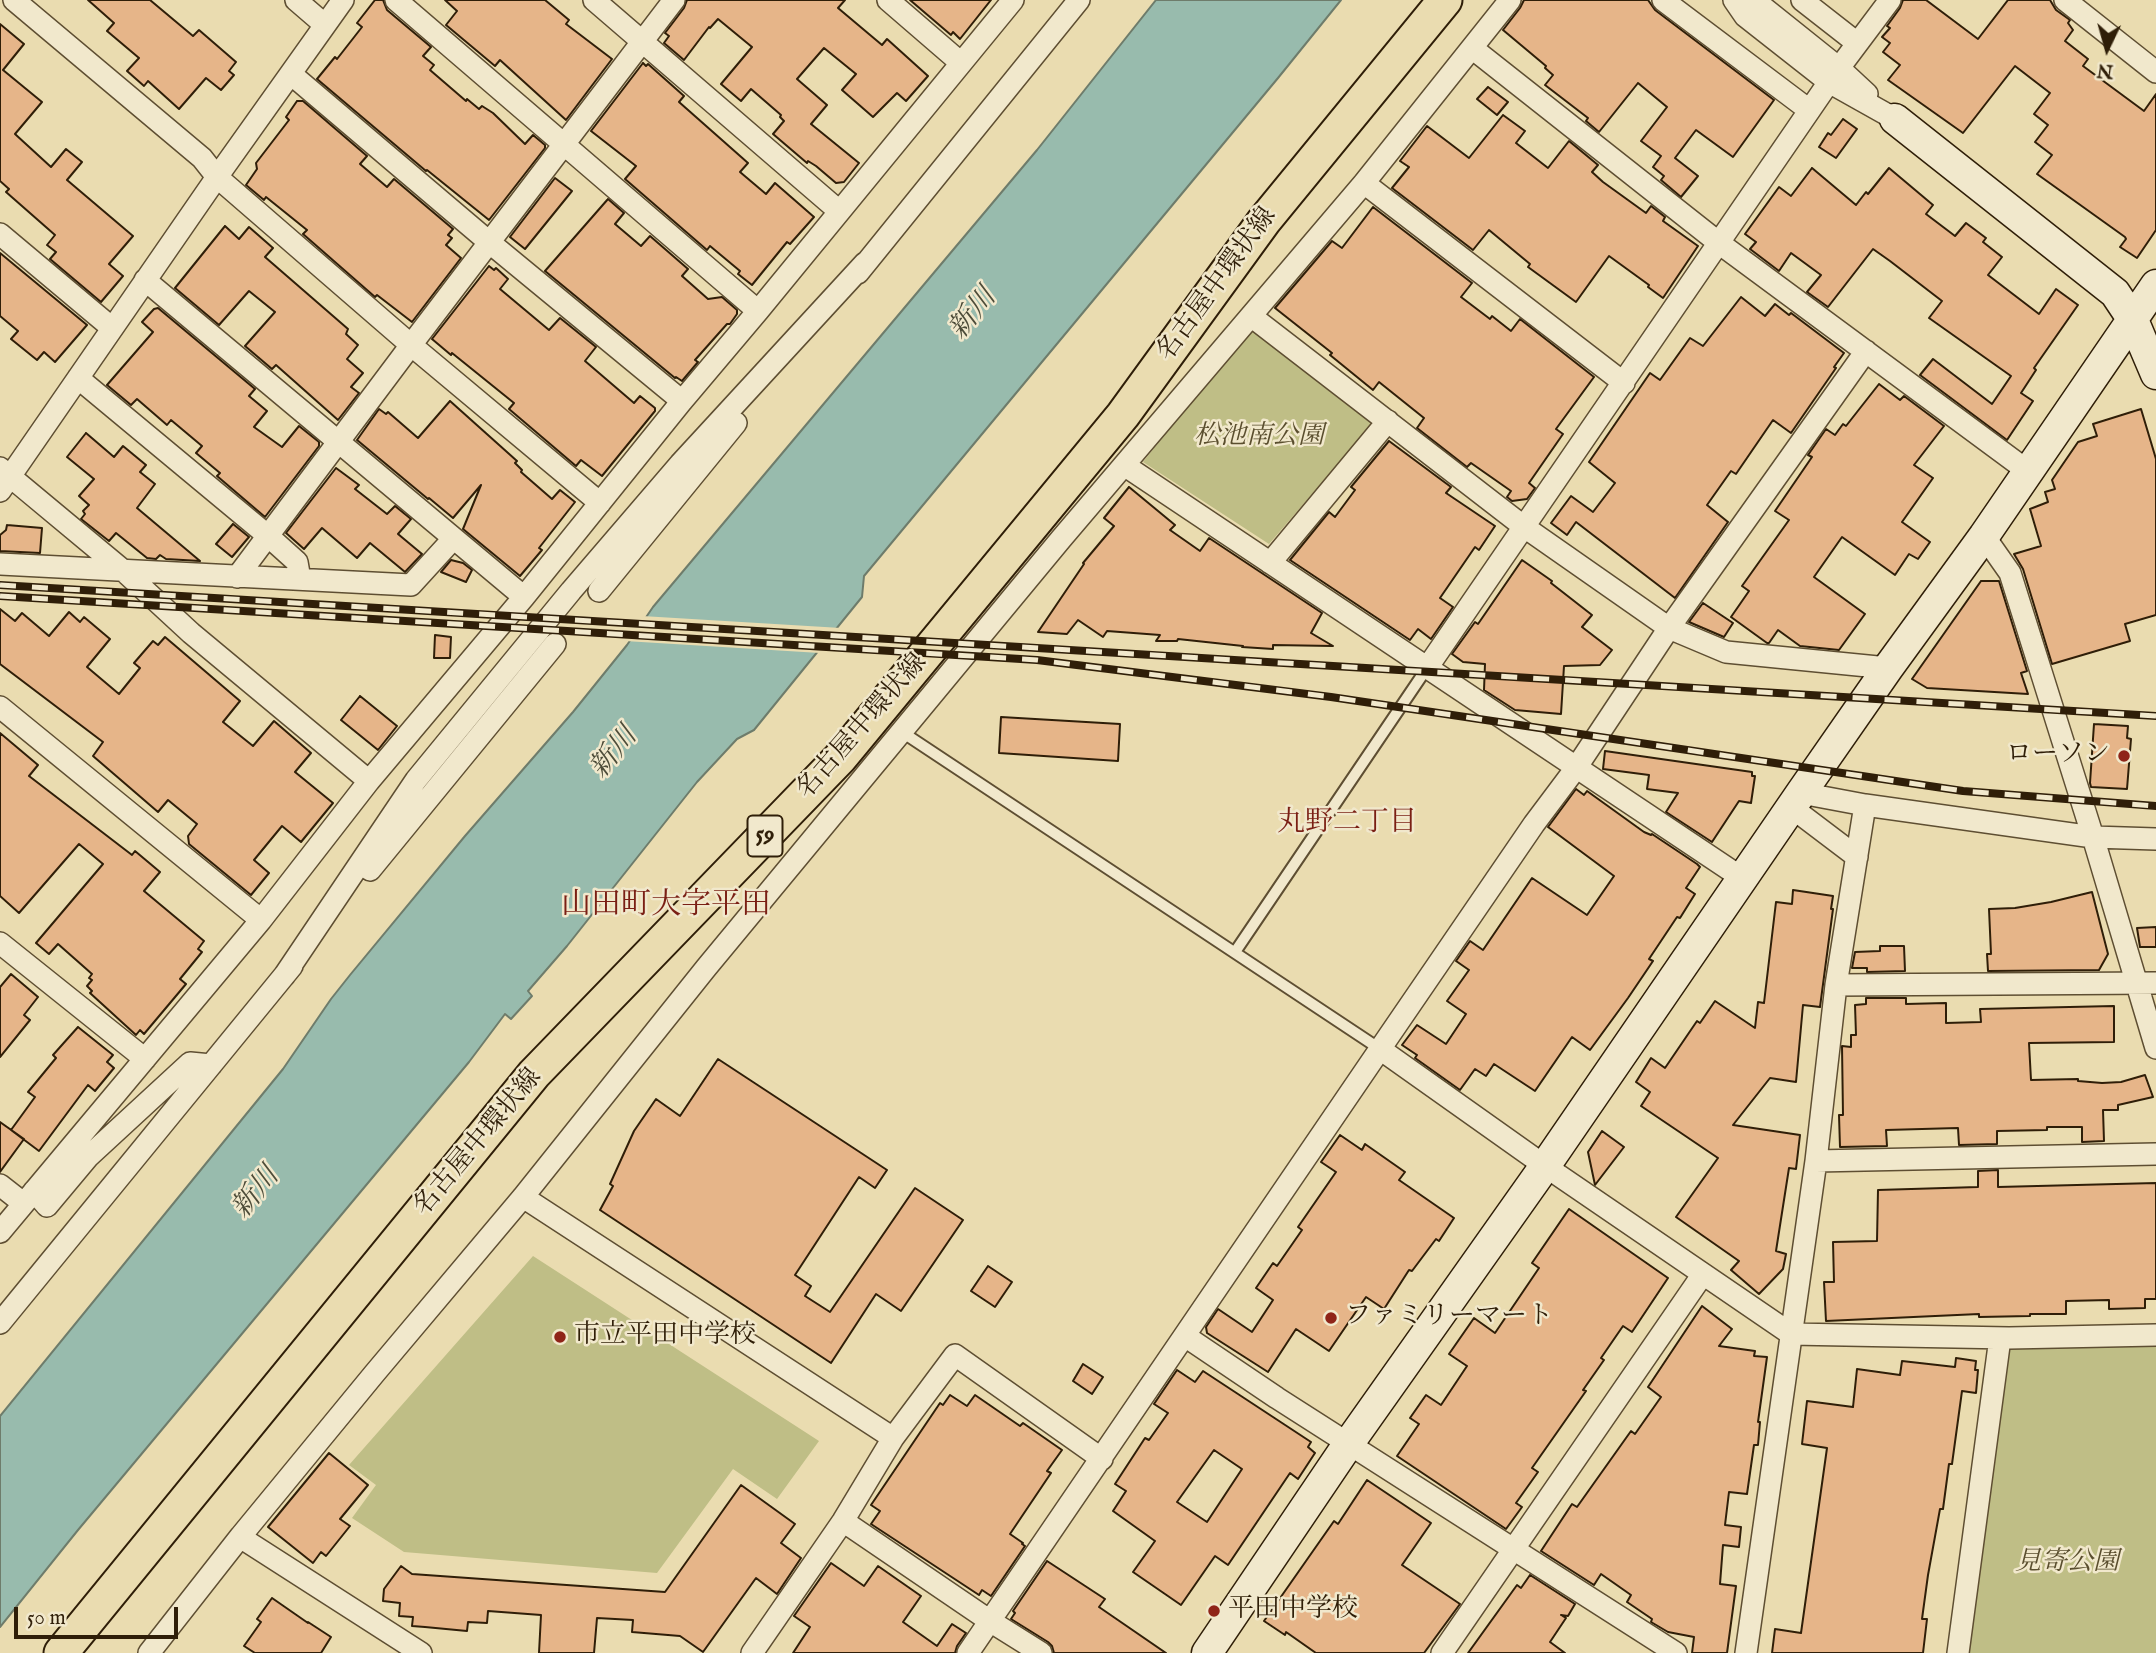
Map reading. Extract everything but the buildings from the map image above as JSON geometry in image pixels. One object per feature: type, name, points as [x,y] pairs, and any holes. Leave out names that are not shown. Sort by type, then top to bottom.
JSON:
[{"type":"main road","name":"名古屋中環状線","points":[[61,1653],[534,1074],[840,758],[1124,415],[1264,221],[1445,0]]},
{"type":"street","points":[[14,0],[202,158],[217,177],[411,345],[600,503]]},
{"type":"street","points":[[296,0],[325,25]]},
{"type":"street","points":[[343,0],[78,378],[4,478],[125,572],[191,633],[369,781]]},
{"type":"street","points":[[396,0],[758,311]]},
{"type":"street","points":[[594,0],[839,211]]},
{"type":"street","points":[[237,577],[674,0]]},
{"type":"street","points":[[888,0],[961,63]]},
{"type":"street","points":[[0,1232],[261,920],[369,781],[524,597],[1013,0]]},
{"type":"street","points":[[598,591],[1079,0]]},
{"type":"street","points":[[149,1653],[240,1537],[523,1197],[706,968],[1124,465],[1364,183],[1510,0]]},
{"type":"street","points":[[1663,0],[1809,110]]},
{"type":"street","points":[[1734,0],[1745,16],[1817,61]]},
{"type":"street","points":[[1754,0],[1834,75],[1895,119],[2115,293],[2133,320],[2156,374]]},
{"type":"street","points":[[1802,0],[1857,43]]},
{"type":"street","points":[[1427,668],[1809,110],[1890,0]]},
{"type":"street","points":[[2065,0],[2092,8],[2156,72]]},
{"type":"street","points":[[1472,48],[1719,243],[2029,472]]},
{"type":"street","points":[[291,74],[682,401]]},
{"type":"street","points":[[1364,183],[1624,383]]},
{"type":"street","points":[[0,234],[112,328]]},
{"type":"street","points":[[284,976],[416,780],[571,591],[680,464],[865,263]]},
{"type":"street","points":[[145,280],[524,597]]},
{"type":"street","points":[[1207,1653],[1349,1443],[1545,1166],[1888,668],[2029,472],[2156,285]]},
{"type":"street","points":[[1251,316],[1524,526],[1669,628],[1726,652],[1888,668]]},
{"type":"street","points":[[968,1653],[1534,824],[1576,768],[1669,628],[1866,351]]},
{"type":"street","points":[[78,378],[297,562],[300,579]]},
{"type":"street","points":[[1270,563],[1388,421]]},
{"type":"street","points":[[1124,465],[1742,878]]},
{"type":"street","points":[[1984,536],[2010,573],[2093,837],[2146,983],[2156,1048]]},
{"type":"street","points":[[0,564],[411,585],[453,539]]},
{"type":"street","points":[[0,1323],[555,644]]},
{"type":"street","points":[[0,706],[261,920]]},
{"type":"street","points":[[1796,800],[1865,804],[2093,837],[2156,839]]},
{"type":"street","points":[[1796,800],[1857,857]]},
{"type":"street","points":[[1746,1653],[1816,1161],[1836,985],[1865,804]]},
{"type":"street","points":[[0,943],[145,1059]]},
{"type":"street","points":[[1836,985],[2146,983]]},
{"type":"street","points":[[1380,1049],[1545,1166],[1791,1334],[2000,1338],[2156,1335]]},
{"type":"street","points":[[0,1185],[47,1206],[88,1157],[190,1063],[211,1065]]},
{"type":"street","points":[[1816,1161],[2156,1154]]},
{"type":"street","points":[[523,1197],[893,1438]]},
{"type":"street","points":[[1442,1653],[1703,1274]]},
{"type":"street","points":[[1185,1336],[1676,1653]]},
{"type":"street","points":[[1958,1653],[2000,1338]]},
{"type":"street","points":[[752,1653],[843,1521],[893,1438],[955,1355],[1102,1459]]},
{"type":"street","points":[[843,1521],[990,1622],[1041,1653]]},
{"type":"street","points":[[240,1537],[421,1653]]},
{"type":"lane","points":[[1235,952],[1427,668]]},
{"type":"lane","points":[[902,732],[1380,1049]]},
{"type":"green space","name":"松池南公園","points":[[1250,326],[1374,422],[1269,544],[1143,462]]},
{"type":"green space","points":[[533,1256],[819,1441],[777,1499],[733,1469],[657,1573],[404,1552],[352,1518],[376,1485],[349,1465]]},
{"type":"green space","name":"見寄公園","points":[[2156,1340],[2156,1653],[1965,1653],[2006,1344]]},
{"type":"water","name":"新川","points":[[1156,0],[1341,0],[864,576],[862,597],[754,730],[737,739],[697,782],[528,991],[532,996],[511,1019],[505,1014],[469,1062],[0,1627],[0,1416],[283,1069],[350,975],[465,836],[573,712],[627,645],[653,607],[1037,150]]},
{"type":"pier","points":[[642,616],[841,628],[820,653],[625,641]]},
{"type":"railway","points":[[0,585],[2156,716]]},
{"type":"railway","points":[[0,596],[1037,660],[1331,697],[1963,791],[2156,806]]},
{"type":"place","name":"ローソン","points":[[2124,756]]},
{"type":"place","name":"ファミリーマート","points":[[1331,1318]]},
{"type":"place","name":"市立平田中学校","points":[[560,1337]]},
{"type":"place","name":"平田中学校","points":[[1214,1611]]},
{"type":"district","name":"丸野二丁目","points":[[1347,824]]},
{"type":"district","name":"山田町大字平田","points":[[666,907]]}]
